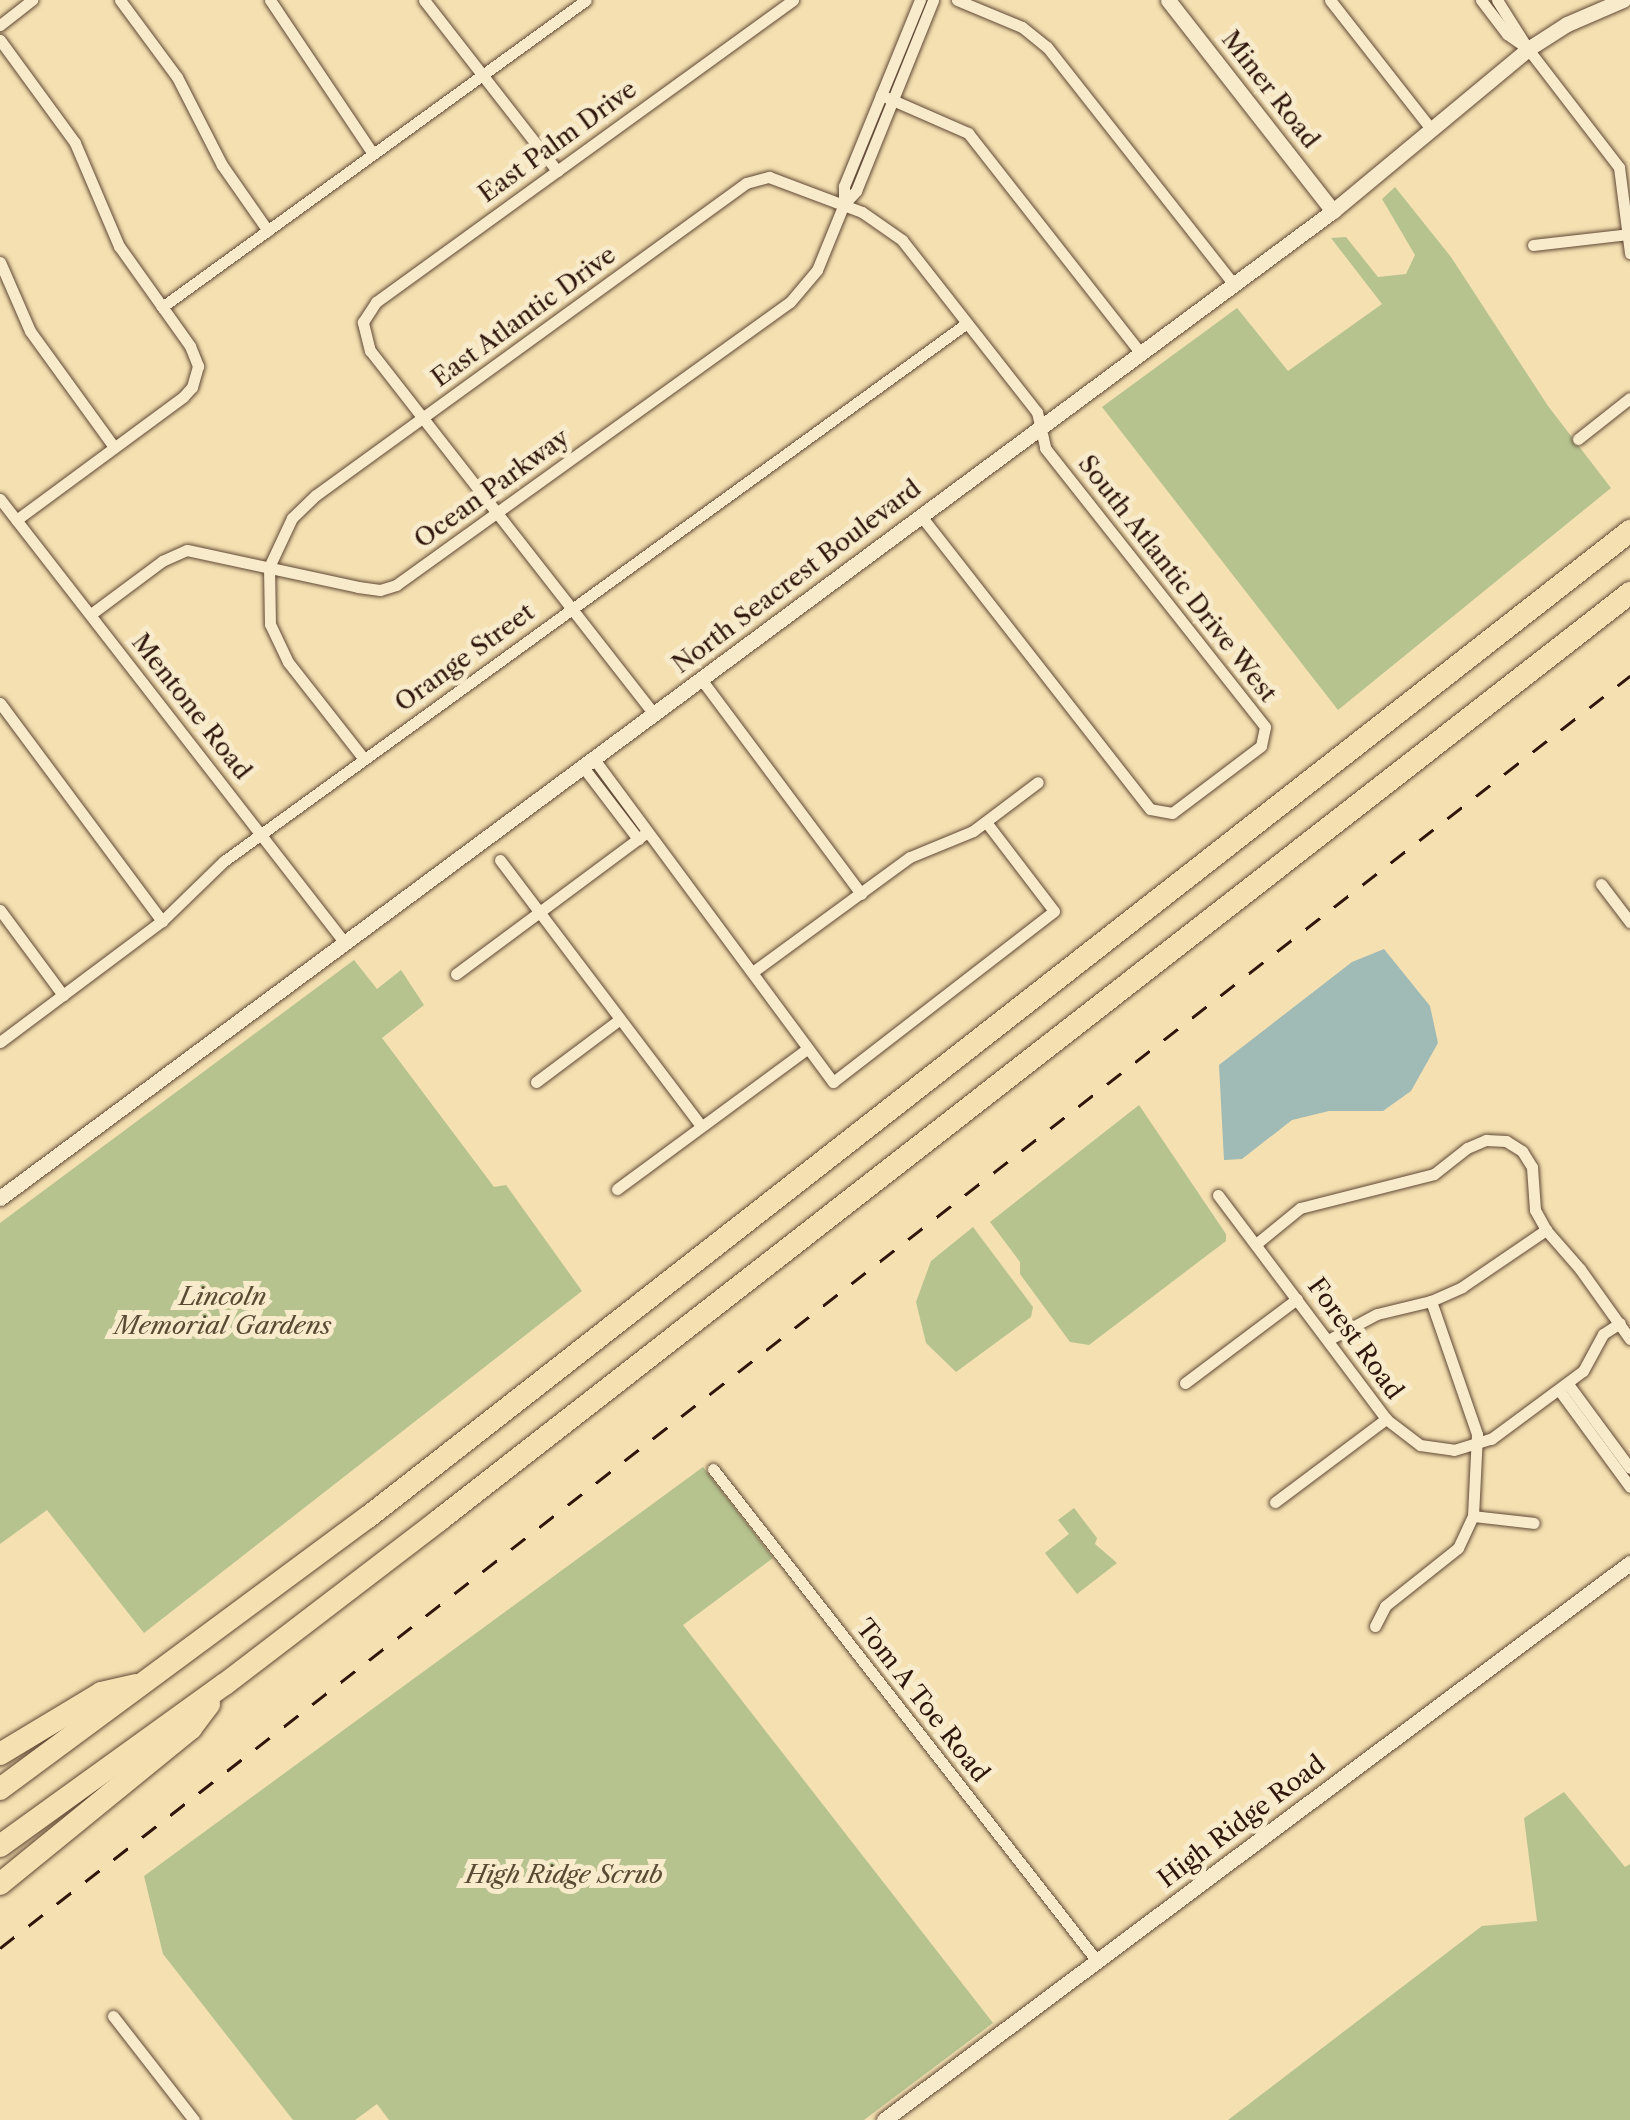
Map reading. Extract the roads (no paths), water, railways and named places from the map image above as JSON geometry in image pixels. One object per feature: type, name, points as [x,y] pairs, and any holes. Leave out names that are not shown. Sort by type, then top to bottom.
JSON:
[{"type":"highway","points":[[0,1788],[383,1506],[1630,532]]},
{"type":"highway","points":[[0,1846],[225,1684],[1630,594]]},
{"type":"highway","points":[[1584,630],[1630,614]]},
{"type":"highway","points":[[0,1754],[101,1693],[148,1681]]},
{"type":"highway","points":[[0,1884],[191,1728],[225,1684]]},
{"type":"street","points":[[0,24],[32,0]]},
{"type":"street","points":[[120,0],[177,77],[222,165],[268,230]]},
{"type":"street","points":[[270,0],[374,154]]},
{"type":"street","points":[[424,0],[557,171]]},
{"type":"street","points":[[162,307],[482,75],[568,5],[586,0]]},
{"type":"street","name":"East Palm Drive","points":[[422,418],[370,351],[363,330],[366,314],[376,302],[793,0]]},
{"type":"street","name":"Ocean Parkway","points":[[91,614],[176,553],[197,550],[358,588],[386,589],[497,513],[805,288],[844,204],[856,190],[920,0]]},
{"type":"street","name":"Ocean Parkway","points":[[887,98],[933,0]]},
{"type":"street","points":[[957,0],[1022,27],[1047,47],[1234,284]]},
{"type":"street","name":"Miner Road","points":[[1168,0],[1333,211]]},
{"type":"street","points":[[1330,0],[1431,129]]},
{"type":"street","points":[[1481,0],[1508,34],[1528,48]]},
{"type":"street","points":[[1497,0],[1528,48],[1619,167],[1630,252]]},
{"type":"street","name":"North Seacrest Boulevard","points":[[0,1198],[1333,211],[1528,48],[1567,24],[1623,0]]},
{"type":"street","points":[[0,40],[75,143],[119,246],[190,346],[198,366],[188,392],[16,520]]},
{"type":"street","points":[[887,98],[968,134],[1141,354]]},
{"type":"street","name":"East Atlantic Drive","points":[[269,568],[282,532],[303,506],[753,180],[776,178],[844,204],[895,232],[1037,412],[1040,428]]},
{"type":"street","points":[[1533,245],[1629,234]]},
{"type":"street","points":[[0,262],[30,330],[114,447]]},
{"type":"street","name":"Orange Street","points":[[0,1042],[162,921],[212,872],[261,834],[967,323]]},
{"type":"street","points":[[1578,439],[1630,398]]},
{"type":"street","points":[[422,418],[654,714]]},
{"type":"street","name":"South Atlantic Drive West","points":[[921,516],[1150,808],[1172,813],[1261,746],[1265,727],[1045,448],[1040,428]]},
{"type":"street","name":"Mentone Road","points":[[0,499],[345,942]]},
{"type":"street","points":[[269,568],[267,607],[279,648],[364,760]]},
{"type":"street","points":[[702,679],[861,894]]},
{"type":"street","points":[[0,703],[162,921]]},
{"type":"street","points":[[588,763],[642,836],[754,972],[833,1082],[1054,911],[986,822]]},
{"type":"street","points":[[754,972],[910,857],[986,822],[1038,782]]},
{"type":"street","points":[[456,974],[642,836]]},
{"type":"street","points":[[500,860],[700,1126]]},
{"type":"street","points":[[1600,884],[1630,922]]},
{"type":"street","points":[[0,910],[63,995]]},
{"type":"street","points":[[536,1082],[620,1020]]},
{"type":"street","points":[[617,1189],[808,1048]]},
{"type":"street","points":[[1256,1244],[1300,1208],[1434,1174],[1467,1148],[1486,1140],[1506,1141],[1522,1151],[1532,1167],[1536,1210],[1546,1230],[1630,1340]]},
{"type":"street","name":"Forest Road","points":[[1218,1195],[1386,1419],[1420,1446],[1445,1451],[1475,1446]]},
{"type":"street","points":[[1328,1340],[1377,1314],[1431,1301],[1462,1288],[1546,1230]]},
{"type":"street","points":[[1185,1383],[1297,1299]]},
{"type":"street","points":[[1375,1626],[1385,1606],[1458,1548],[1474,1516],[1477,1434],[1466,1392],[1431,1301]]},
{"type":"street","points":[[1475,1446],[1589,1366],[1603,1334],[1620,1323]]},
{"type":"street","points":[[1563,1387],[1612,1452],[1630,1486]]},
{"type":"street","points":[[1274,1502],[1386,1419]]},
{"type":"street","points":[[1612,1452],[1630,1468]]},
{"type":"street","name":"Tom A Toe Road","points":[[713,1468],[1097,1961]]},
{"type":"street","points":[[1474,1516],[1534,1523]]},
{"type":"street","name":"High Ridge Road","points":[[884,2120],[1630,1563]]},
{"type":"street","points":[[113,2016],[194,2120]]},
{"type":"water","points":[[1384,949],[1430,1006],[1438,1043],[1411,1091],[1383,1111],[1329,1111],[1292,1120],[1242,1159],[1224,1160],[1219,1065],[1352,962]]},
{"type":"railway","points":[[0,1948],[1630,676]]},
{"type":"park label","name":"Lincoln Memorial Gardens","points":[[223,1312]]},
{"type":"park label","name":"High Ridge Scrub","points":[[564,1875]]}]
